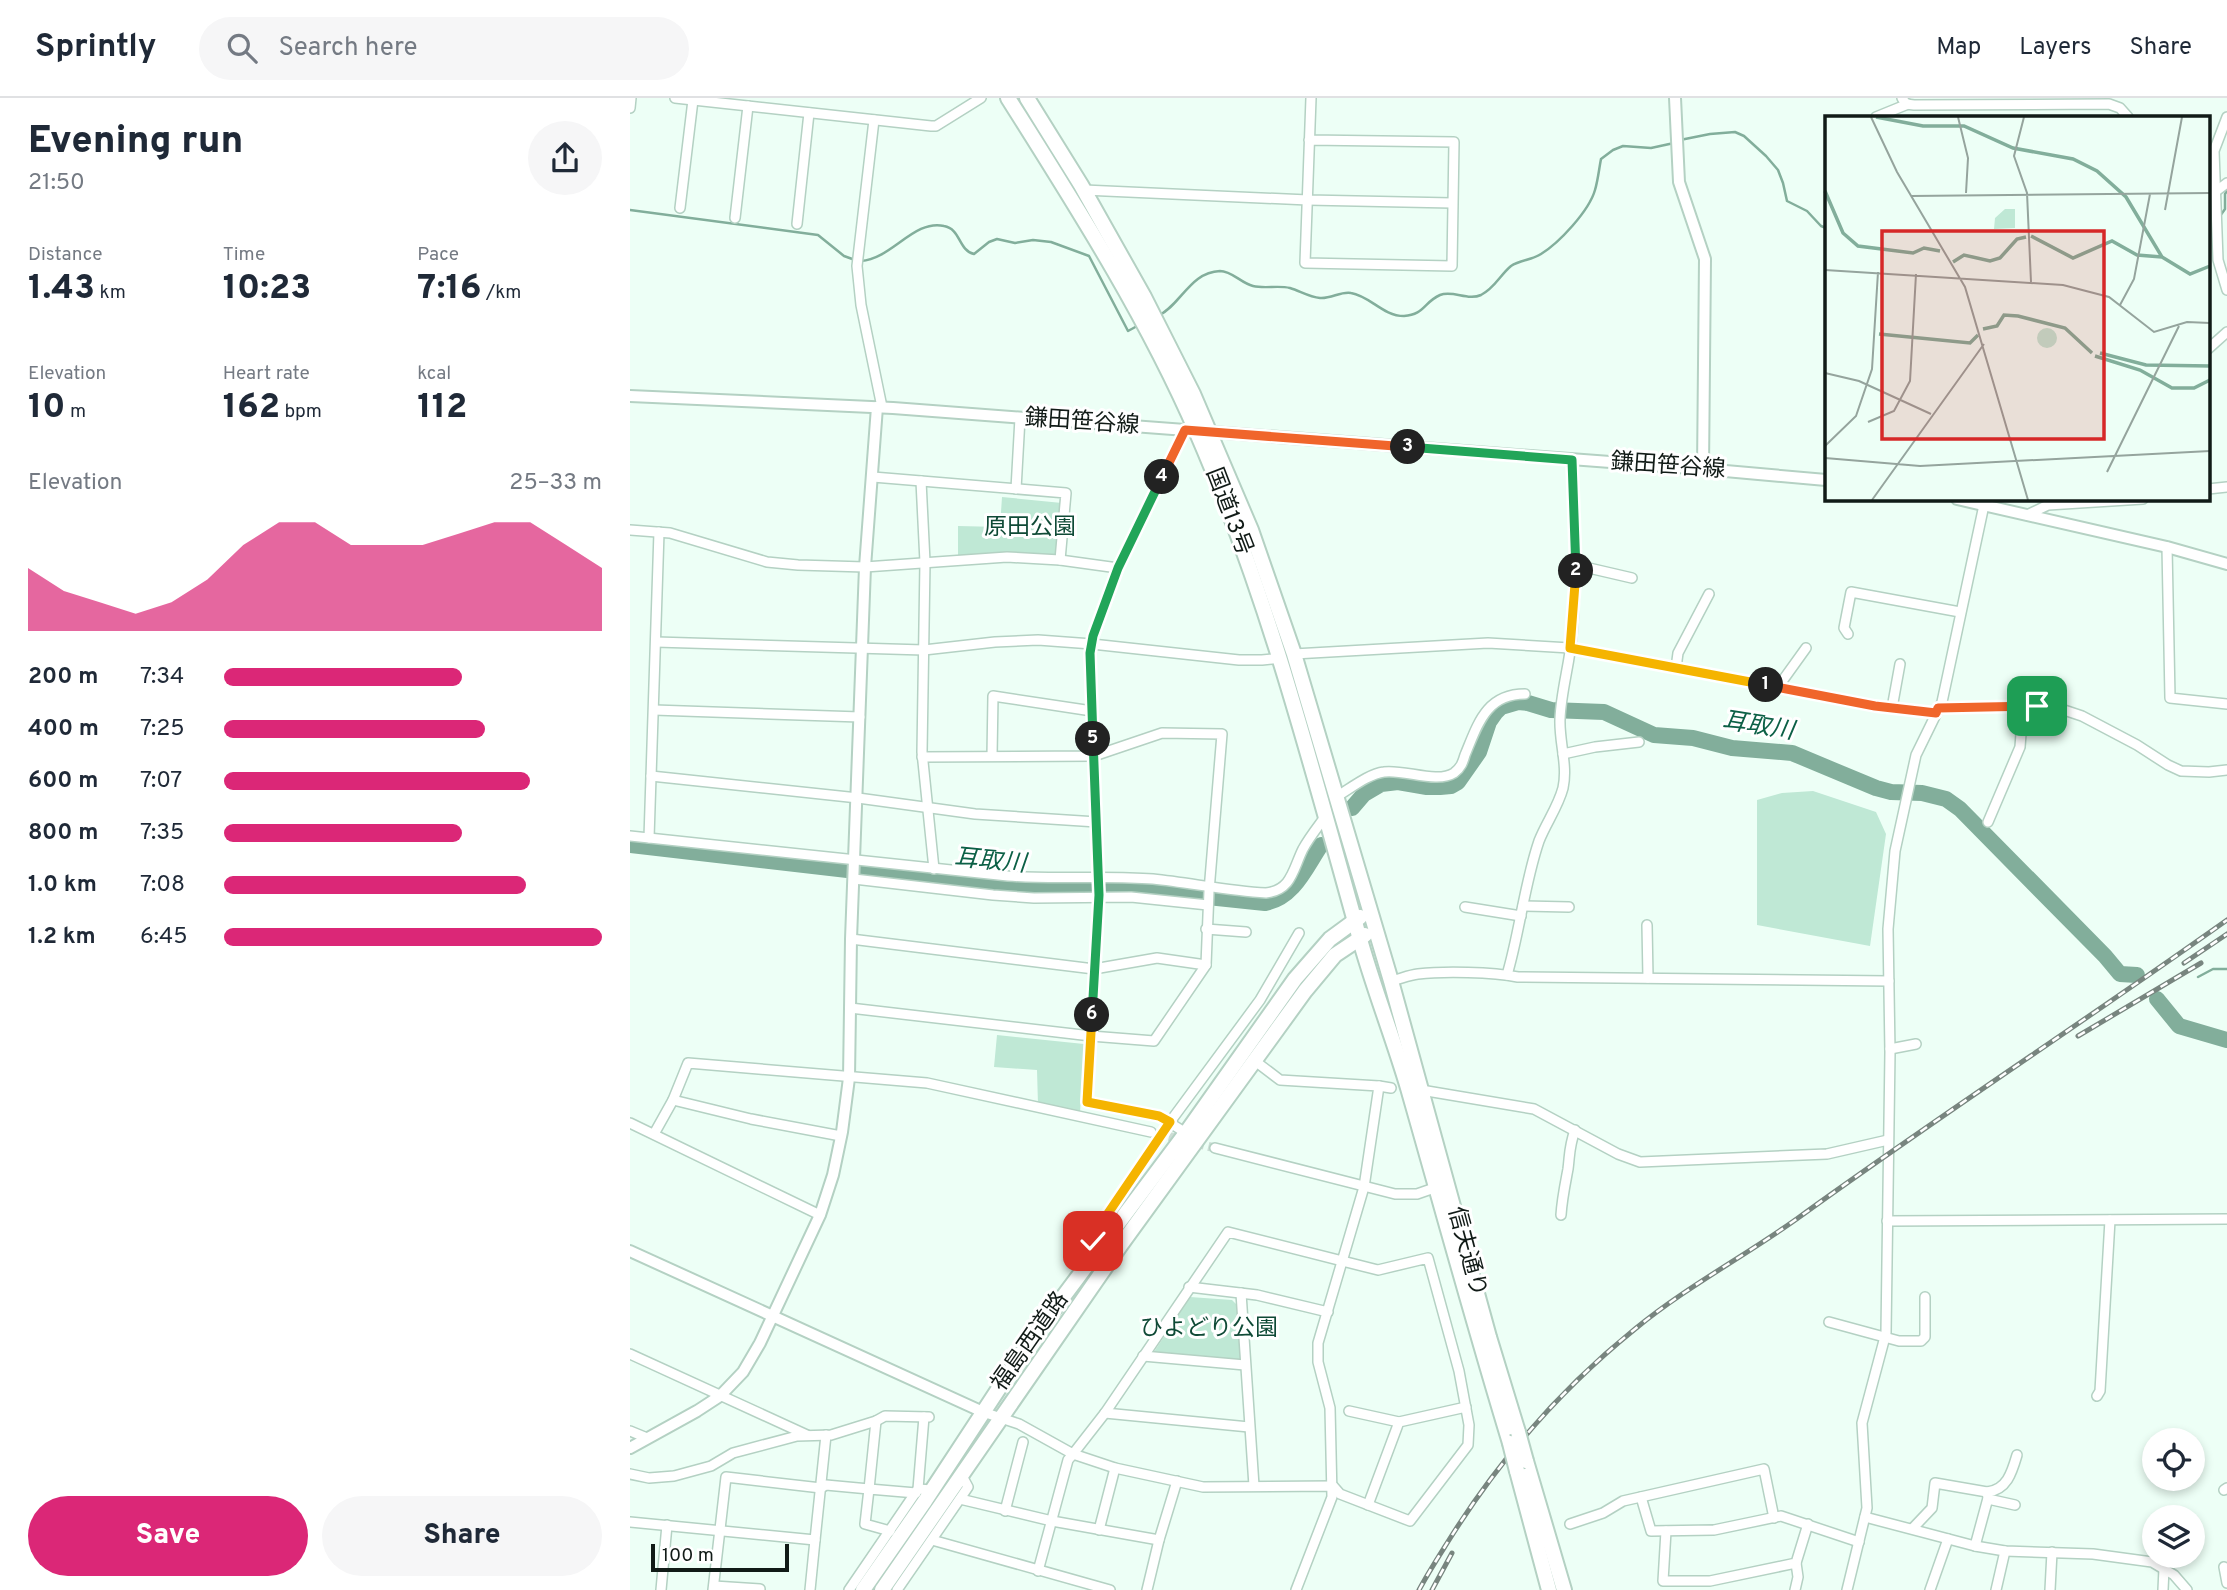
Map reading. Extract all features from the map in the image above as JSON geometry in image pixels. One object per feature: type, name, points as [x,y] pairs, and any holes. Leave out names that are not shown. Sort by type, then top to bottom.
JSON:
[{"type":"highway","name":"国道13号","points":[[1008,98],[1136,310],[1197,431],[1287,656],[1336,797],[1370,912]]},
{"type":"highway","name":"国道13号","points":[[1027,98],[1144,297],[1193,394],[1197,431]]},
{"type":"highway","name":"国道13号","points":[[1287,656],[1325,817],[1355,919]]},
{"type":"highway","name":"福島西道路","points":[[863,1590],[922,1491],[983,1412],[1030,1341],[1186,1133],[1303,969],[1330,939],[1355,919],[1370,912]]},
{"type":"highway","name":"信夫通り","points":[[1370,912],[1421,1090],[1441,1186]]},
{"type":"highway","name":"信夫通り","points":[[1355,919],[1441,1186],[1522,1466],[1564,1590]]},
{"type":"highway","name":"福島西道路","points":[[882,1590],[1120,1246],[1305,991],[1335,955],[1376,930]]},
{"type":"highway","name":"信夫通り","points":[[1522,1466],[1549,1590]]},
{"type":"street","points":[[630,108],[631,98]]},
{"type":"street","points":[[675,98],[936,126],[981,98]]},
{"type":"street","points":[[775,109],[776,98]]},
{"type":"street","points":[[1309,140],[1454,142],[1452,266],[1305,263],[1308,200],[1309,140],[1311,98]]},
{"type":"street","points":[[1675,98],[1679,182],[1705,259],[1703,469]]},
{"type":"street","points":[[680,208],[693,100]]},
{"type":"street","points":[[1877,116],[1905,101],[2109,104],[2120,108],[2127,116]]},
{"type":"street","points":[[735,218],[748,106]]},
{"type":"street","points":[[797,224],[810,113]]},
{"type":"street","points":[[630,1448],[697,1411],[720,1395],[743,1372],[760,1343],[820,1214],[833,1175],[841,1136],[849,1078],[851,939],[867,521],[880,407],[861,305],[857,267],[874,120]]},
{"type":"street","points":[[2226,122],[2211,151],[2218,260],[2227,290]]},
{"type":"street","points":[[2215,192],[2227,183]]},
{"type":"street","points":[[1083,190],[1452,203]]},
{"type":"street","points":[[2210,347],[2227,332]]},
{"type":"street","name":"鎌田笹谷線","points":[[630,396],[880,407],[1825,480]]},
{"type":"street","points":[[1016,489],[1020,418]]},
{"type":"street","points":[[1186,1133],[1159,1116],[1087,1102],[1099,896],[1091,711],[1092,644],[1118,568],[1197,431]]},
{"type":"street","points":[[1507,975],[1539,841],[1563,787],[1560,716],[1570,648],[1576,565],[1572,460]]},
{"type":"street","points":[[873,477],[1066,493],[1060,560]]},
{"type":"street","points":[[921,481],[925,562],[922,757],[934,869]]},
{"type":"street","points":[[1962,500],[2167,547],[2227,564]]},
{"type":"street","points":[[2027,515],[2048,505],[2127,500]]},
{"type":"street","points":[[1847,1590],[1867,1508],[1862,1423],[1885,1337],[1890,1077],[1888,929],[1895,850],[1916,755],[1942,702],[1984,505]]},
{"type":"street","points":[[630,530],[681,536],[767,562],[865,567],[1007,557],[1060,560],[1118,568]]},
{"type":"street","points":[[649,838],[659,532]]},
{"type":"street","points":[[2167,547],[2170,698],[2227,704]]},
{"type":"street","points":[[1576,565],[1632,578]]},
{"type":"street","points":[[1848,634],[1843,628],[1851,592],[1960,612]]},
{"type":"street","points":[[1676,668],[1678,653],[1709,594]]},
{"type":"street","points":[[656,642],[924,650],[1008,641],[1092,644],[1239,660],[1488,643],[1570,648],[1892,708],[1937,711],[2023,707],[2061,709],[2082,716],[2181,771],[2209,772],[2227,769]]},
{"type":"street","points":[[1778,687],[1806,648]]},
{"type":"street","points":[[1892,708],[1900,664]]},
{"type":"street","points":[[1336,797],[1383,772],[1439,776],[1453,773],[1461,765],[1474,734],[1491,705],[1507,696],[1525,694]]},
{"type":"street","points":[[992,756],[993,696],[1091,711]]},
{"type":"street","points":[[1988,822],[2020,747],[2023,707]]},
{"type":"street","points":[[654,710],[860,717]]},
{"type":"street","points":[[849,1008],[1154,1041],[1206,965],[1206,929],[1222,734],[1162,733],[1094,755],[922,757]]},
{"type":"street","points":[[1563,754],[1639,742]]},
{"type":"street","points":[[651,776],[858,797],[975,814],[1097,822]]},
{"type":"street","points":[[854,870],[934,869],[1041,879],[1153,879],[1209,889],[1266,893],[1282,888],[1292,877],[1307,842],[1325,817]]},
{"type":"street","points":[[630,836],[854,870],[993,895],[1034,898],[1131,897],[1208,903]]},
{"type":"street","points":[[1523,906],[1569,907]]},
{"type":"street","points":[[1465,907],[1521,916]]},
{"type":"street","points":[[1647,925],[1648,978]]},
{"type":"street","points":[[1206,929],[1245,932]]},
{"type":"street","points":[[1092,1258],[1091,1246],[1096,1231],[1170,1122],[1260,1000],[1299,933]]},
{"type":"street","points":[[851,939],[1094,969],[1157,958],[1206,965]]},
{"type":"street","points":[[1391,981],[1417,974],[1889,981]]},
{"type":"street","points":[[1260,1000],[1272,1011]]},
{"type":"street","points":[[1890,1051],[1916,1044]]},
{"type":"street","points":[[1255,1061],[1280,1080],[1391,1088]]},
{"type":"street","points":[[654,1134],[673,1100],[688,1063],[927,1083],[1151,1132]]},
{"type":"street","points":[[1296,1590],[1332,1497],[1330,1408],[1318,1355],[1318,1343],[1364,1187],[1379,1086]]},
{"type":"street","points":[[1421,1090],[1534,1109],[1618,1154],[1640,1162],[1828,1154],[1888,1140]]},
{"type":"street","points":[[673,1100],[751,1119],[841,1136]]},
{"type":"street","points":[[630,1123],[820,1214]]},
{"type":"street","points":[[1561,1215],[1568,1149],[1576,1130]]},
{"type":"street","points":[[1215,1147],[1401,1195],[1417,1194],[1441,1186]]},
{"type":"street","points":[[1887,1221],[2227,1219]]},
{"type":"street","points":[[2098,1395],[2110,1220]]},
{"type":"street","points":[[630,1251],[983,1412],[1019,1424],[1073,1454],[1115,1468],[1203,1487],[1333,1486],[1340,1494],[1410,1521],[1468,1445],[1469,1425],[1459,1371],[1428,1258],[1378,1270],[1228,1232],[1105,1413],[1073,1454],[1068,1460],[1038,1571]]},
{"type":"street","points":[[1189,1287],[1297,1303],[1328,1312]]},
{"type":"street","points":[[1241,1293],[1254,1486]]},
{"type":"street","points":[[1829,1322],[1899,1341],[1921,1341],[1925,1337],[1924,1297]]},
{"type":"street","points":[[630,1354],[807,1435]]},
{"type":"street","points":[[1143,1356],[1245,1365]]},
{"type":"street","points":[[1349,1410],[1399,1422],[1465,1407]]},
{"type":"street","points":[[1105,1413],[1249,1427]]},
{"type":"street","points":[[630,1474],[649,1478],[674,1476],[711,1466],[733,1453],[807,1435],[826,1435],[876,1421],[884,1416],[927,1417],[922,1491],[849,1590]]},
{"type":"street","points":[[876,1421],[865,1524],[890,1531]]},
{"type":"street","points":[[1368,1505],[1399,1422]]},
{"type":"street","points":[[630,1431],[647,1438]]},
{"type":"street","points":[[810,1590],[826,1435]]},
{"type":"street","points":[[1005,1511],[1023,1442]]},
{"type":"street","points":[[1975,1546],[1987,1495],[2008,1480],[2017,1455]]},
{"type":"street","points":[[722,1461],[726,1477],[713,1588],[761,1589]]},
{"type":"street","points":[[1099,1530],[1115,1468]]},
{"type":"street","points":[[1570,1524],[1603,1513],[1623,1501],[1764,1469],[1774,1518]]},
{"type":"street","points":[[897,1590],[968,1487],[961,1474]]},
{"type":"street","points":[[726,1477],[821,1488],[826,1485],[922,1491]]},
{"type":"street","points":[[1147,1590],[1177,1481]]},
{"type":"street","points":[[1913,1528],[1932,1508],[1935,1483],[1987,1495],[2015,1505]]},
{"type":"street","points":[[1641,1497],[1651,1531],[1714,1530],[1782,1516],[1859,1542]]},
{"type":"street","points":[[960,1499],[1052,1521],[1159,1540]]},
{"type":"street","points":[[1865,1517],[1975,1546],[2005,1551],[2052,1552],[2142,1561]]},
{"type":"street","points":[[630,1522],[815,1540]]},
{"type":"street","points":[[1795,1590],[1798,1577],[1796,1563],[1808,1524]]},
{"type":"street","points":[[661,1590],[667,1525]]},
{"type":"street","points":[[1666,1531],[1663,1581],[1710,1581],[1796,1563]]},
{"type":"street","points":[[1930,1590],[1948,1539]]},
{"type":"street","points":[[932,1540],[1110,1590]]},
{"type":"street","points":[[1996,1590],[2005,1551]]},
{"type":"street","points":[[2050,1590],[2052,1552]]},
{"type":"street","points":[[2224,1567],[2227,1583]]},
{"type":"street","points":[[2163,1590],[2164,1568]]},
{"type":"street","points":[[2164,1568],[2187,1590]]},
{"type":"green space","name":"原田公園","points":[[1002,497],[1062,503],[1057,558],[958,557],[958,526],[1000,527]]},
{"type":"green space","points":[[1813,791],[1876,812],[1886,834],[1870,946],[1757,925],[1757,800],[1782,793]]},
{"type":"green space","points":[[997,1035],[1084,1044],[1080,1113],[1038,1105],[1037,1070],[994,1067]]},
{"type":"green space","name":"ひよどり公園","points":[[1190,1297],[1232,1300],[1239,1307],[1242,1363],[1152,1355]]},
{"type":"waterway","points":[[1680,140],[1735,132],[1744,136],[1778,170],[1787,201],[1807,211],[1825,228]]},
{"type":"waterway","points":[[1158,316],[1201,277],[1220,271],[1253,286],[1285,287],[1316,297],[1351,293],[1390,313],[1404,316],[1420,311],[1440,295],[1476,297],[1490,289],[1511,266],[1541,254],[1572,226],[1592,198],[1601,159],[1623,146],[1651,148],[1674,143]]},
{"type":"waterway","points":[[2220,216],[2225,209],[2227,191]]},
{"type":"waterway","points":[[630,210],[818,235],[844,256],[855,260]]},
{"type":"waterway","points":[[861,261],[883,254],[913,233],[933,225],[950,228],[965,248],[974,254],[997,239],[1015,243],[1033,240],[1051,242],[1089,256],[1128,331],[1139,325]]},
{"type":"waterway","name":"耳取川","points":[[1352,808],[1364,794],[1381,784],[1398,782],[1440,787],[1458,782],[1479,752],[1489,722],[1501,707],[1518,702],[1551,710],[1604,712],[1654,735],[1693,738],[1732,748],[1792,753],[1876,788],[1891,792],[1922,793],[1946,799],[1960,809],[2120,974],[2137,975]]},
{"type":"waterway","name":"耳取川","points":[[630,845],[1012,889],[1131,889],[1265,903],[1275,900],[1292,888],[1321,845]]},
{"type":"waterway","points":[[2198,977],[2213,969],[2227,969]]},
{"type":"waterway","name":"耳取川","points":[[2157,999],[2179,1026],[2227,1040]]},
{"type":"tunnel","points":[[1156,1133],[1215,1148]]},
{"type":"railway","points":[[1419,1590],[1468,1510],[1533,1427],[1582,1376],[1635,1329],[2227,920]]},
{"type":"railway","points":[[2184,963],[2227,934]]},
{"type":"railway","points":[[2078,1036],[2201,963]]},
{"type":"railway","points":[[1432,1590],[1452,1553]]},
{"type":"route","points":[[1093,1241],[1096,1231],[1170,1122],[1159,1116],[1087,1102],[1099,905],[1090,653],[1093,636],[1118,568],[1185,430],[1572,460],[1576,574],[1570,648],[1875,706],[1936,713],[1938,708],[2037,706]]}]
